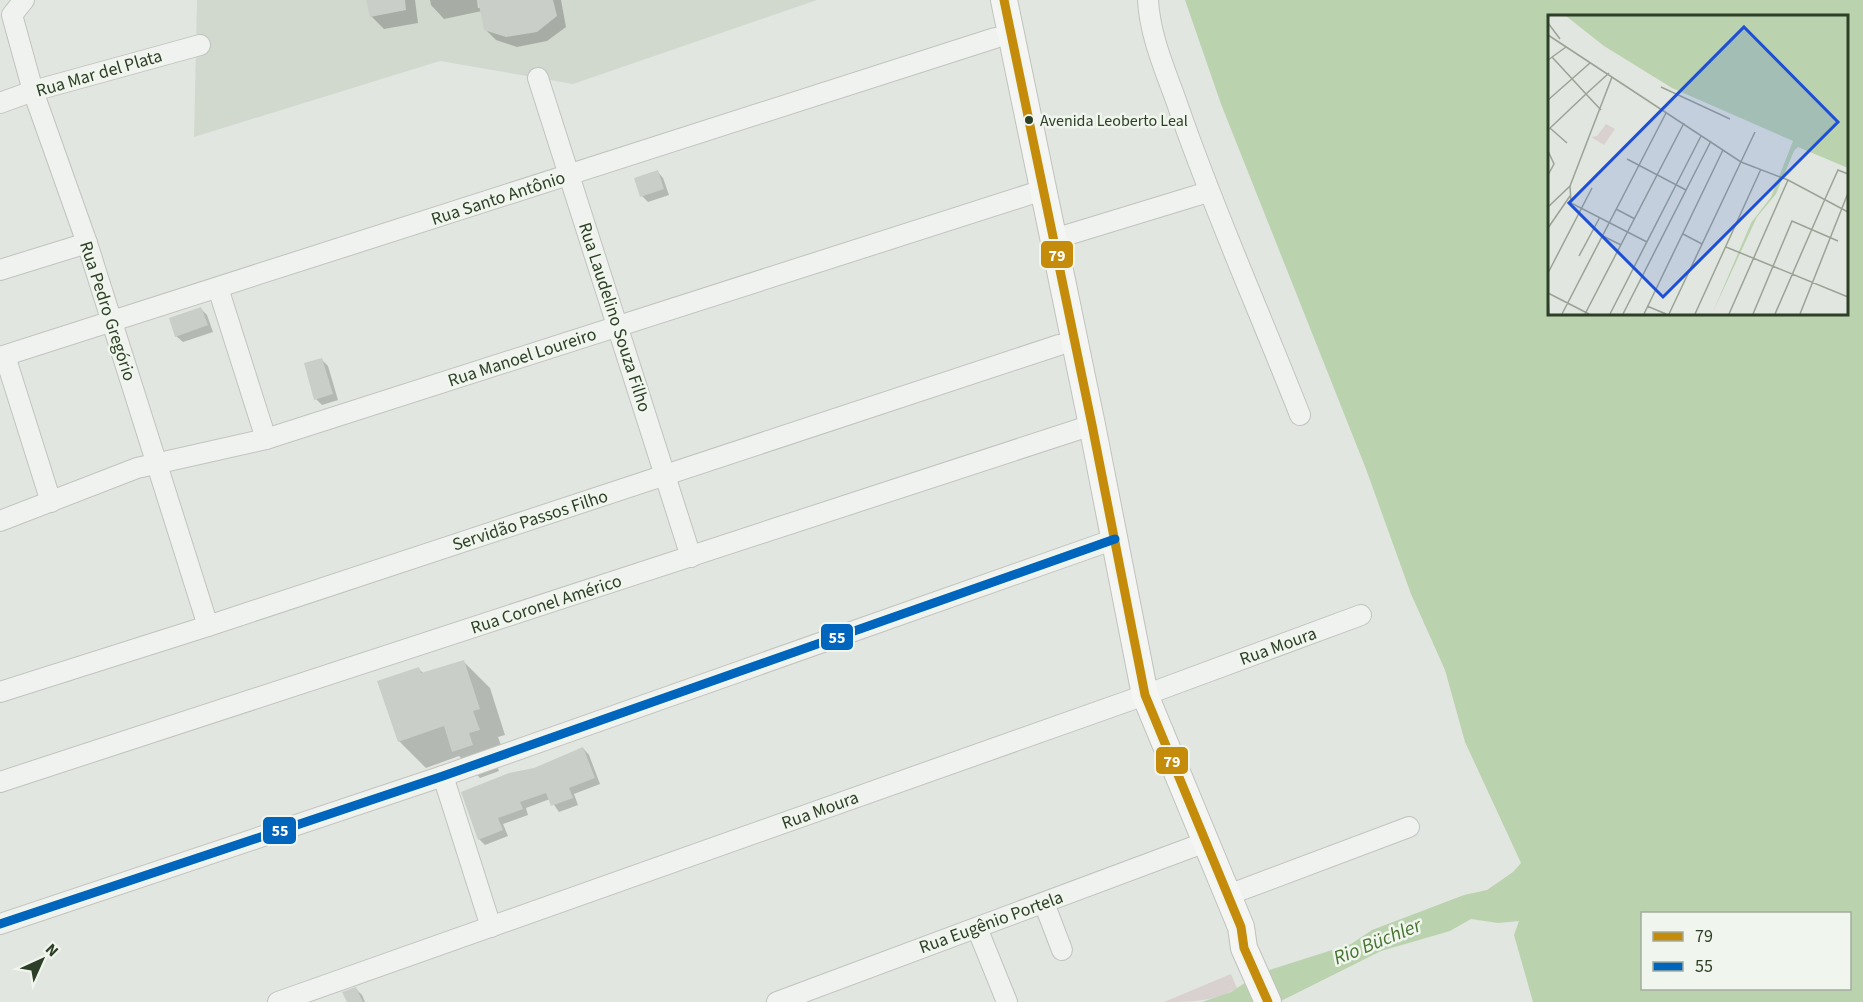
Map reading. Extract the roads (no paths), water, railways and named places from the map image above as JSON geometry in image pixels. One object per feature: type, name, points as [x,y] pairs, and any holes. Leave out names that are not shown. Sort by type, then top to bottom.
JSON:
[{"type":"main road","points":[[988,0],[995,38],[1036,192],[1054,239],[1085,428],[1146,743],[1198,845],[1228,895],[1241,927],[1249,957],[1268,1002]]},
{"type":"main road","points":[[1004,0],[1059,345],[1085,428]]},
{"type":"main road","points":[[1198,845],[1232,940],[1249,957]]},
{"type":"street","name":"Rua Pedro Gregório","points":[[24,0],[12,15],[33,91],[87,243],[208,626]]},
{"type":"street","points":[[1148,0],[1152,31],[1208,192],[1256,303],[1300,415]]},
{"type":"street","name":"Rua Santo Antônio","points":[[2,357],[995,38]]},
{"type":"street","name":"Rua Mar del Plata","points":[[0,103],[33,91],[200,45]]},
{"type":"street","name":"Rua Laudelino Souza Filho","points":[[538,78],[691,557]]},
{"type":"street","name":"Rua Manoel Loureiro","points":[[0,521],[51,502],[62,495],[157,463],[266,440],[1036,192]]},
{"type":"street","points":[[1054,239],[1208,192]]},
{"type":"street","points":[[0,270],[87,243]]},
{"type":"street","points":[[218,288],[266,440]]},
{"type":"street","name":"Servidão Passos Filho","points":[[0,692],[208,626],[1059,345]]},
{"type":"street","points":[[2,357],[51,502]]},
{"type":"street","name":"Rua Coronel Américo","points":[[0,782],[1085,428]]},
{"type":"street","points":[[0,924],[443,776],[1107,542]]},
{"type":"street","name":"Rua Moura","points":[[278,1002],[1138,697],[1361,615]]},
{"type":"street","points":[[443,776],[491,927]]},
{"type":"street","points":[[1228,895],[1409,827]]},
{"type":"street","name":"Rua Eugênio Portela","points":[[777,1002],[1198,845]]},
{"type":"street","points":[[1044,903],[1062,950]]},
{"type":"street","points":[[976,928],[1007,1002]]},
{"type":"water","name":"Rio Büchler","points":[[1185,0],[1863,0],[1863,1002],[1533,1002],[1514,935],[1519,921],[1498,923],[1471,919],[1450,931],[1381,951],[1279,1002],[1202,1002],[1231,992],[1260,973],[1351,944],[1372,930],[1464,895],[1487,890],[1513,872],[1521,863],[1465,742],[1445,670],[1411,594],[1366,469],[1221,104]]},
{"type":"place","name":"Avenida Leoberto Leal","points":[[1029,120]]}]
